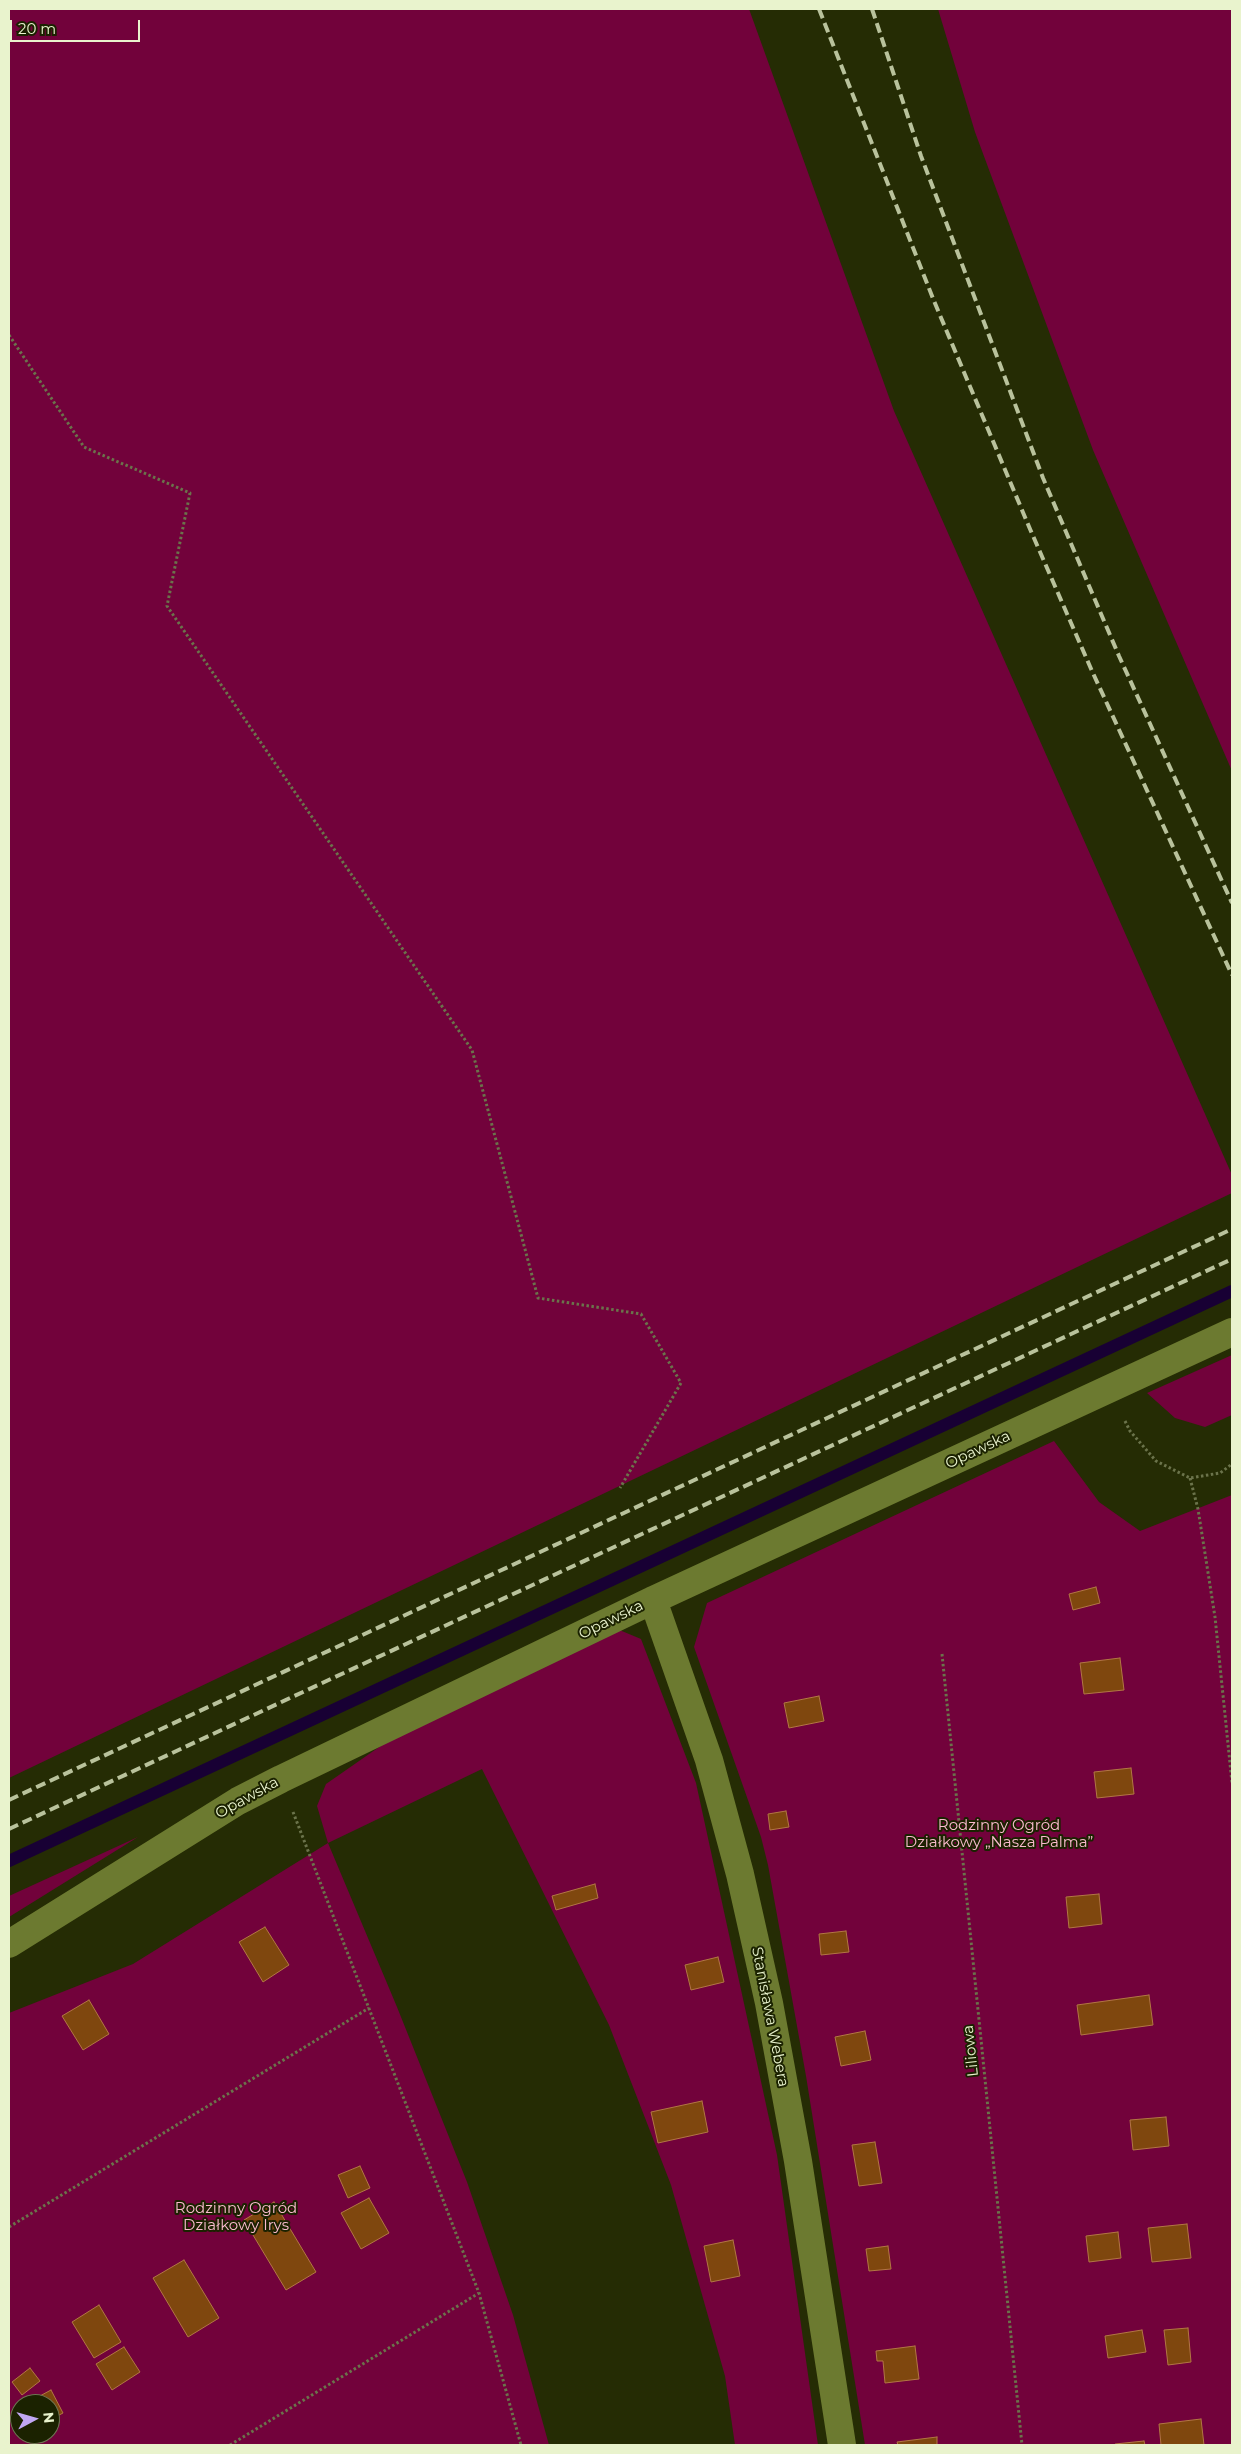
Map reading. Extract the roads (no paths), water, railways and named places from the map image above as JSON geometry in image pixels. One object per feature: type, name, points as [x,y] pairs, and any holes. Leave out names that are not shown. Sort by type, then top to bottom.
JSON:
[{"type":"street","name":"Opawska","points":[[9,1944],[238,1801],[280,1779],[652,1600],[1232,1332]]},
{"type":"street","name":"Stanisława Webera","points":[[652,1600],[709,1760],[740,1874],[769,2002],[798,2161],[842,2445]]},
{"type":"waterway","points":[[9,1861],[1232,1291]]},
{"type":"railway","points":[[819,9],[934,301],[1030,529],[1092,671],[1232,975]]},
{"type":"railway","points":[[872,9],[921,156],[1043,478],[1119,656],[1232,903]]},
{"type":"railway","points":[[9,1800],[1232,1229]]},
{"type":"railway","points":[[9,1829],[1232,1259]]},
{"type":"park label","name":"Rodzinny Ogród Działkowy „Nasza Palma”","points":[[999,1834]]},
{"type":"park label","name":"Rodzinny Ogród Działkowy Irys","points":[[236,2218]]}]
